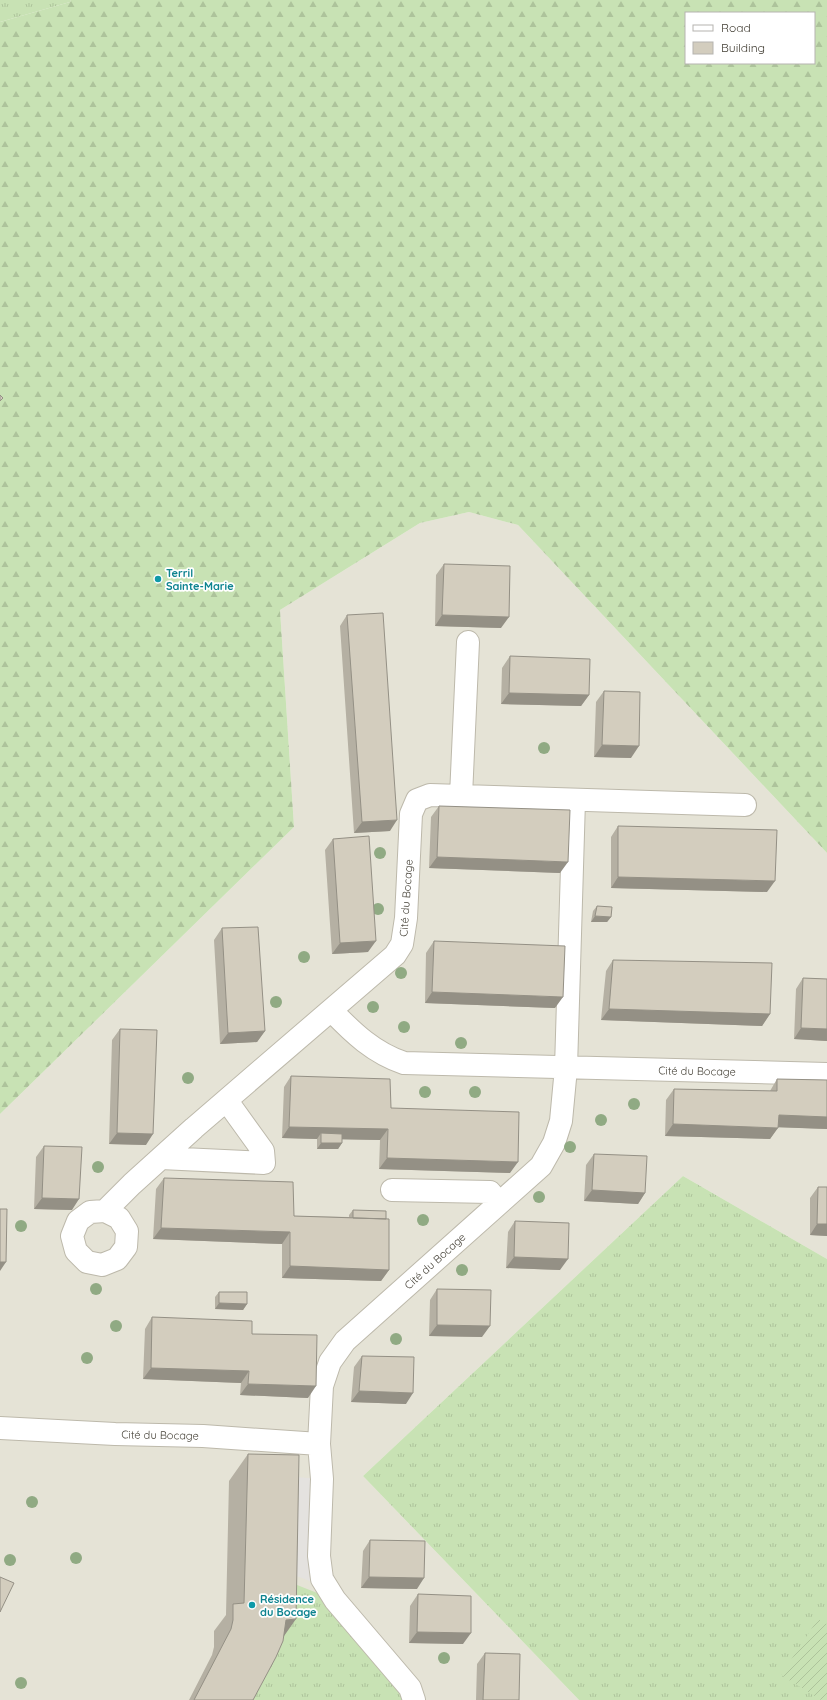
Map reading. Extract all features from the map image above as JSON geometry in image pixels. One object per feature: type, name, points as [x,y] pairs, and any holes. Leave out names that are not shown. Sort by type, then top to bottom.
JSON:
[{"type":"street","points":[[461,796],[468,642]]},
{"type":"street","name":"Cité du Bocage","points":[[105,1211],[161,1158],[396,954],[402,944],[406,918],[411,814],[417,800],[430,795],[745,805]]},
{"type":"street","name":"Cité du Bocage","points":[[414,1700],[410,1688],[335,1600],[322,1579],[319,1556],[322,1479],[319,1444],[322,1386],[330,1362],[345,1341],[541,1166],[554,1143],[560,1121],[566,1068],[574,800]]},
{"type":"street","name":"Cité du Bocage","points":[[332,1011],[352,1033],[371,1048],[388,1058],[404,1063],[827,1074]]},
{"type":"street","points":[[161,1158],[264,1163],[263,1151],[227,1101]]},
{"type":"street","points":[[392,1190],[490,1192],[500,1203]]},
{"type":"street","name":"Cité du Bocage","points":[[0,1428],[115,1434],[204,1436],[319,1444]]},
{"type":"shaded area","points":[[469,512],[518,525],[827,853],[827,1259],[683,1176],[363,1476],[579,1700],[0,1700],[0,1114],[294,827],[280,610],[420,523]]},
{"type":"shaded area","points":[[282,1476],[322,1479],[326,1587],[280,1570]]},
{"type":"green space","points":[[0,0],[71,0],[70,2],[0,22]]},
{"type":"green space","name":"Terril Sainte-Marie","points":[[71,0],[827,0],[827,853],[518,525],[469,512],[420,523],[280,610],[294,827],[0,1114],[0,22],[70,2]]},
{"type":"green space","points":[[683,1176],[827,1259],[827,1700],[579,1700],[363,1476]]},
{"type":"green space","points":[[286,1579],[292,1583],[335,1600],[414,1700],[252,1700],[271,1652],[280,1650]]},
{"type":"green space","points":[[818,1619],[827,1624],[827,1700],[821,1700],[781,1675]]},
{"type":"building","points":[[444,564],[510,566],[509,617],[442,615]]},
{"type":"building","points":[[383,613],[397,820],[362,822],[347,615]]},
{"type":"building","points":[[510,656],[590,659],[589,695],[509,693]]},
{"type":"building","points":[[604,691],[640,692],[639,746],[602,745]]},
{"type":"building","points":[[439,806],[570,810],[568,862],[437,857]]},
{"type":"building","points":[[618,826],[777,830],[775,881],[618,877]]},
{"type":"building","points":[[369,836],[376,941],[340,943],[333,839]]},
{"type":"building","points":[[597,906],[612,907],[611,917],[595,916]]},
{"type":"building","points":[[258,927],[265,1031],[228,1033],[222,928]]},
{"type":"building","points":[[434,941],[565,946],[563,997],[432,992]]},
{"type":"building","points":[[613,960],[772,963],[770,1014],[609,1009]]},
{"type":"building","points":[[803,978],[827,979],[827,1029],[801,1028]]},
{"type":"building","points":[[120,1029],[157,1030],[153,1134],[117,1133]]},
{"type":"building","points":[[291,1076],[390,1079],[391,1108],[519,1112],[518,1162],[387,1158],[388,1129],[289,1127]]},
{"type":"building","points":[[777,1079],[827,1080],[827,1117],[779,1115],[778,1128],[673,1124],[674,1089],[777,1091]]},
{"type":"building","points":[[321,1133],[342,1134],[342,1143],[321,1143]]},
{"type":"building","points":[[44,1146],[82,1147],[79,1199],[42,1198]]},
{"type":"building","points":[[594,1154],[647,1156],[645,1193],[592,1190]]},
{"type":"building","points":[[164,1178],[293,1182],[294,1216],[389,1219],[389,1270],[290,1266],[290,1232],[161,1228]]},
{"type":"building","points":[[818,1187],[827,1187],[827,1224],[817,1224]]},
{"type":"building","points":[[0,1209],[7,1209],[6,1262],[0,1262]]},
{"type":"building","points":[[353,1210],[386,1211],[386,1219],[353,1218]]},
{"type":"building","points":[[515,1221],[569,1223],[568,1259],[514,1257]]},
{"type":"building","points":[[437,1289],[491,1290],[490,1326],[437,1325]]},
{"type":"building","points":[[219,1292],[247,1292],[247,1304],[219,1303]]},
{"type":"building","points":[[152,1317],[252,1321],[252,1334],[317,1335],[316,1386],[248,1384],[249,1371],[151,1368]]},
{"type":"building","points":[[362,1356],[414,1357],[413,1393],[359,1391]]},
{"type":"building","name":"Résidence du Bocage","points":[[248,1454],[299,1455],[296,1619],[286,1620],[283,1641],[253,1700],[194,1700],[231,1629],[233,1620],[233,1604],[244,1603]]},
{"type":"building","points":[[370,1540],[425,1541],[424,1578],[369,1577]]},
{"type":"building","points":[[0,1577],[14,1583],[0,1612]]},
{"type":"building","points":[[418,1594],[471,1596],[471,1633],[417,1632]]},
{"type":"building","points":[[485,1653],[520,1654],[519,1700],[483,1700]]},
{"type":"place","name":"Terril Sainte-Marie","points":[[158,579]]},
{"type":"place","name":"Résidence du Bocage","points":[[252,1605]]}]
